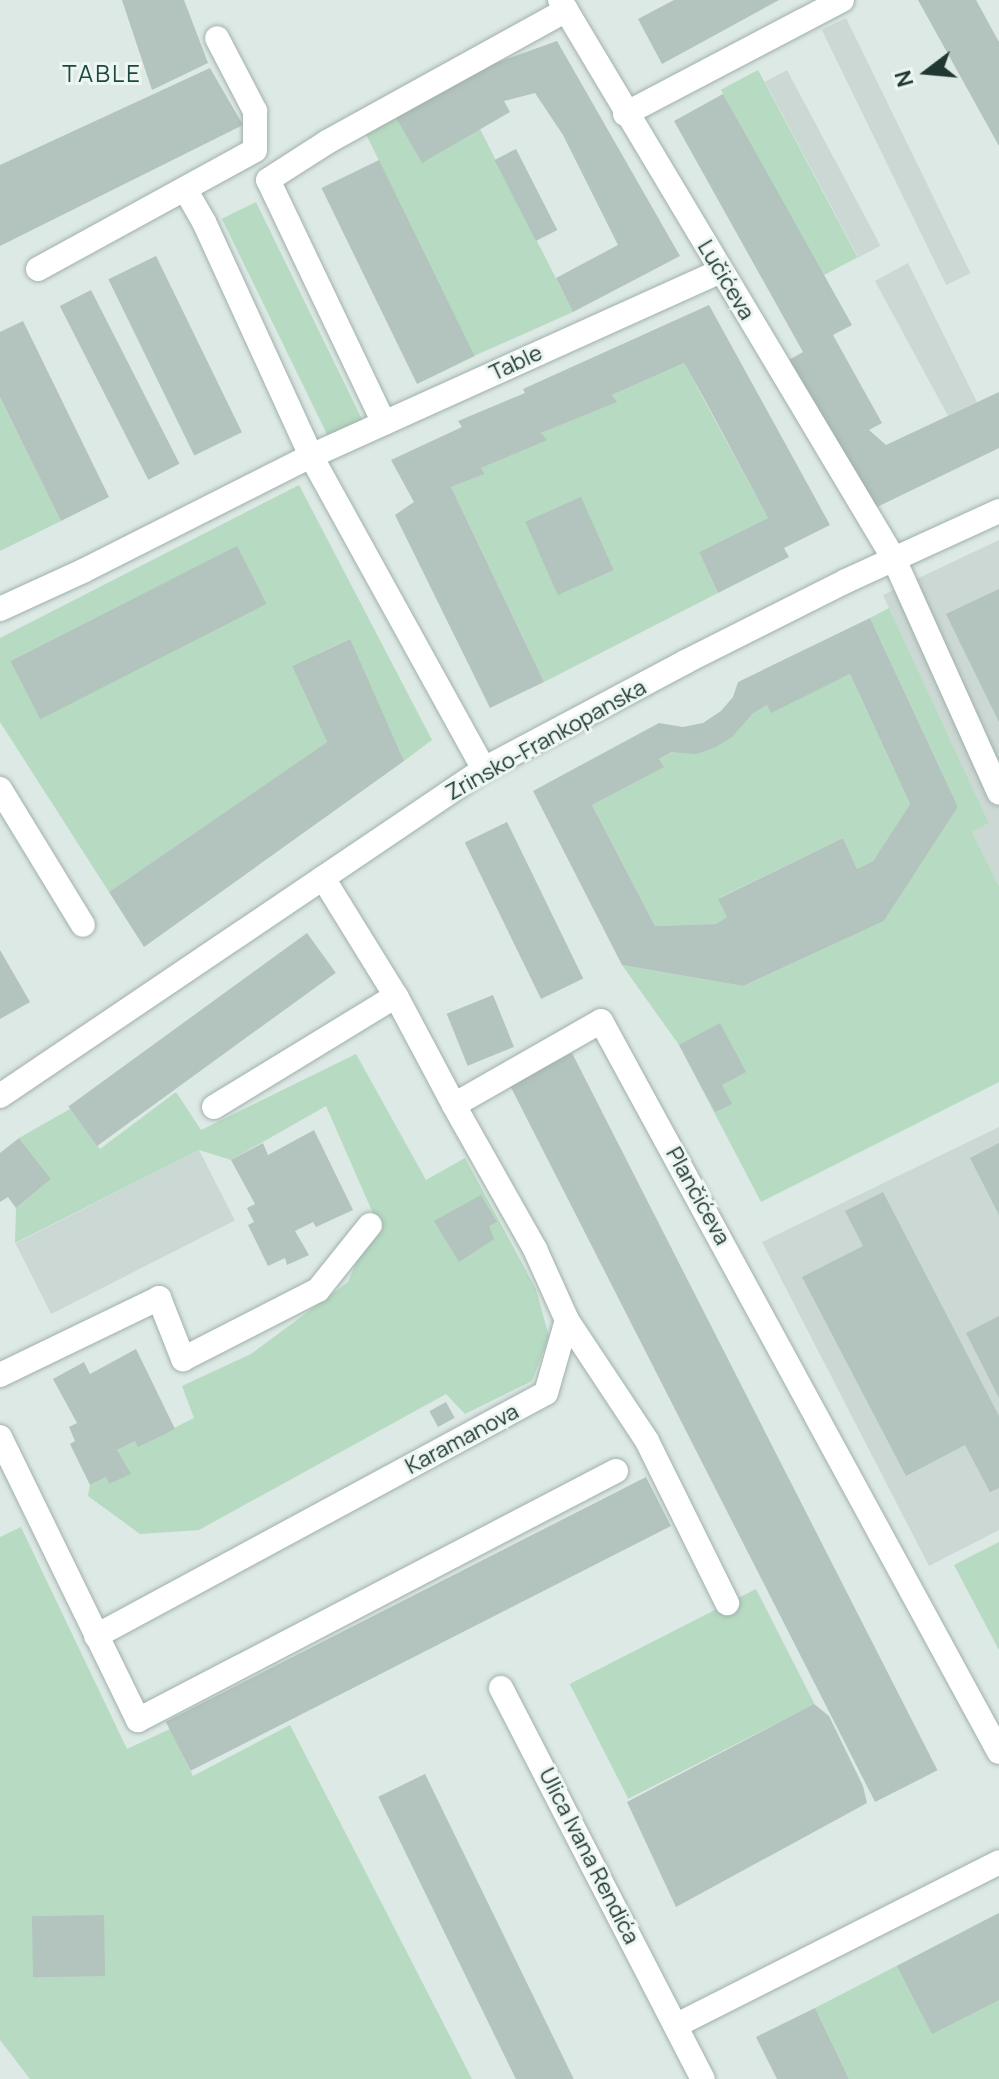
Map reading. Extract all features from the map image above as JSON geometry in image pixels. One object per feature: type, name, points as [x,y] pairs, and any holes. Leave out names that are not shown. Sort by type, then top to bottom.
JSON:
[{"type":"street","points":[[625,114],[842,0]]},
{"type":"street","points":[[384,423],[268,180],[329,141],[563,5]]},
{"type":"street","name":"Lučićeva","points":[[563,5],[625,114],[894,559],[999,793]]},
{"type":"street","points":[[38,269],[255,150],[255,111],[217,38]]},
{"type":"street","points":[[185,189],[204,222],[311,456],[484,769]]},
{"type":"street","name":"Table","points":[[0,609],[83,571],[311,456],[720,271]]},
{"type":"street","name":"Zrinsko-Frankopanska","points":[[0,1096],[484,769],[685,662],[999,511]]},
{"type":"street","points":[[0,789],[83,925]]},
{"type":"street","points":[[323,878],[396,996],[535,1249],[567,1320],[647,1441],[727,1603]]},
{"type":"street","points":[[214,1107],[396,996]]},
{"type":"street","name":"Plančićeva","points":[[454,1105],[601,1021],[999,1752]]},
{"type":"street","points":[[0,1375],[159,1298],[183,1359],[318,1290],[370,1225]]},
{"type":"street","name":"Karamanova","points":[[96,1636],[546,1393],[567,1320]]},
{"type":"street","points":[[0,1437],[138,1720],[616,1471]]},
{"type":"street","name":"Ulica Ivana Rendića","points":[[501,1688],[703,2079]]},
{"type":"street","points":[[677,2025],[999,1862]]},
{"type":"shaded area","points":[[846,18],[970,273],[946,285],[822,30]]},
{"type":"shaded area","points":[[787,70],[880,246],[858,257],[765,82]]},
{"type":"shaded area","points":[[908,263],[977,402],[948,416],[875,281]]},
{"type":"shaded area","points":[[999,540],[999,886],[972,832],[989,823],[883,595]]},
{"type":"shaded area","points":[[999,1127],[999,1530],[929,1566],[762,1242]]},
{"type":"shaded area","points":[[199,1150],[235,1220],[51,1314],[15,1244]]},
{"type":"green space","points":[[758,70],[858,257],[820,277],[721,90]]},
{"type":"green space","points":[[396,118],[422,162],[480,129],[573,312],[474,356],[365,132]]},
{"type":"green space","points":[[256,202],[367,430],[333,447],[222,219]]},
{"type":"green space","points":[[684,363],[768,518],[699,552],[718,593],[544,682],[451,487],[485,474],[481,468],[546,439],[541,433],[616,402],[612,395]]},
{"type":"green space","points":[[0,397],[61,521],[0,551]]},
{"type":"green space","points":[[299,485],[432,740],[404,761],[349,639],[292,666],[327,742],[109,892],[0,722],[0,638]]},
{"type":"green space","points":[[889,608],[989,823],[972,832],[999,886],[999,1082],[761,1202],[679,1045],[622,965],[743,986],[884,921],[958,807],[870,618]]},
{"type":"green space","points":[[850,674],[910,804],[873,861],[857,869],[843,838],[719,898],[727,917],[716,924],[655,926],[592,805],[663,767],[659,759],[767,705],[771,712]]},
{"type":"green space","points":[[356,1054],[426,1180],[465,1158],[536,1289],[549,1337],[532,1381],[465,1414],[446,1394],[199,1530],[140,1534],[88,1496],[90,1485],[106,1477],[109,1484],[130,1474],[117,1450],[135,1441],[138,1446],[194,1418],[182,1386],[251,1354],[348,1282],[375,1218],[326,1106],[231,1160],[199,1150],[15,1243],[16,1208],[51,1179],[19,1138],[70,1109],[100,1149],[176,1092],[201,1130]]},
{"type":"green space","points":[[21,1527],[127,1749],[170,1729],[193,1776],[290,1725],[472,2079],[30,2079],[0,2040],[0,1537]]},
{"type":"green space","points":[[999,1542],[999,1650],[954,1565]]},
{"type":"green space","points":[[756,1589],[815,1704],[628,1799],[570,1684]]},
{"type":"green space","points":[[999,1913],[999,2079],[849,2079],[815,2008]]},
{"type":"building","points":[[122,0],[184,0],[208,63],[152,90]]},
{"type":"building","points":[[674,0],[779,0],[662,64],[638,19]]},
{"type":"building","points":[[918,0],[976,0],[999,42],[999,146]]},
{"type":"building","points":[[557,41],[680,256],[573,312],[556,278],[618,245],[563,135],[535,93],[504,101],[510,112],[422,163],[396,118],[484,67]]},
{"type":"building","points":[[210,68],[243,125],[0,246],[0,165]]},
{"type":"building","points":[[723,94],[852,325],[833,335],[882,423],[869,430],[886,445],[999,392],[999,448],[875,508],[787,361],[803,352],[674,121]]},
{"type":"building","points":[[516,149],[557,230],[536,241],[495,160]]},
{"type":"building","points":[[379,160],[475,356],[417,384],[321,188]]},
{"type":"building","points":[[156,256],[242,432],[194,455],[108,279]]},
{"type":"building","points":[[91,290],[180,464],[148,480],[60,306]]},
{"type":"building","points":[[709,305],[830,525],[784,548],[789,557],[718,593],[699,552],[768,518],[684,363],[612,395],[617,402],[541,433],[547,440],[481,468],[485,474],[451,487],[544,682],[490,708],[395,515],[414,502],[391,460],[462,427],[458,421],[525,393],[523,389]]},
{"type":"building","points":[[23,321],[109,497],[61,521],[0,397],[0,332]]},
{"type":"building","points":[[581,497],[614,570],[558,595],[525,522]]},
{"type":"building","points":[[237,546],[267,604],[40,719],[11,661]]},
{"type":"building","points":[[999,589],[999,722],[946,614]]},
{"type":"building","points":[[870,618],[958,807],[884,921],[743,986],[622,965],[533,791],[659,723],[683,727],[703,723],[721,711],[733,697],[738,682]],"holes":[[[850,674],[910,804],[873,861],[857,869],[843,838],[718,899],[727,917],[716,924],[655,926],[592,805],[664,767],[659,759],[672,752],[696,754],[716,747],[732,737],[753,713],[767,705],[771,713]]]},
{"type":"building","points":[[350,639],[404,761],[144,947],[109,892],[327,742],[292,666]]},
{"type":"building","points":[[507,822],[583,978],[541,999],[465,843]]},
{"type":"building","points":[[307,933],[336,973],[97,1146],[68,1106]]},
{"type":"building","points":[[0,950],[30,1002],[0,1019]]},
{"type":"building","points":[[493,995],[514,1047],[468,1066],[447,1014]]},
{"type":"building","points":[[720,1023],[746,1072],[722,1085],[732,1104],[715,1112],[679,1045]]},
{"type":"building","points":[[572,1053],[937,1770],[875,1802],[510,1085]]},
{"type":"building","points":[[314,1130],[353,1210],[316,1227],[313,1222],[295,1231],[309,1255],[287,1265],[285,1258],[268,1266],[248,1225],[254,1222],[247,1208],[255,1204],[231,1160],[263,1143],[268,1155]]},
{"type":"building","points":[[19,1138],[51,1179],[16,1208],[8,1197],[0,1202],[0,1153]]},
{"type":"building","points":[[999,1143],[999,1215],[970,1158]]},
{"type":"building","points":[[883,1192],[999,1416],[999,1488],[990,1492],[965,1445],[906,1476],[802,1277],[863,1246],[845,1211]]},
{"type":"building","points":[[481,1195],[497,1222],[489,1226],[494,1239],[459,1262],[434,1221]]},
{"type":"building","points":[[999,1316],[999,1398],[966,1333]]},
{"type":"building","points":[[136,1349],[175,1429],[138,1447],[135,1441],[117,1450],[131,1474],[109,1484],[106,1477],[90,1485],[70,1444],[75,1441],[69,1427],[77,1423],[53,1379],[84,1362],[90,1374]]},
{"type":"building","points":[[446,1402],[455,1418],[438,1427],[429,1411]]},
{"type":"building","points":[[646,1477],[671,1526],[191,1771],[166,1722]]},
{"type":"building","points":[[814,1704],[829,1716],[863,1786],[867,1803],[676,1907],[627,1802]]},
{"type":"building","points":[[425,1774],[574,2079],[516,2079],[378,1797]]},
{"type":"building","points":[[999,1913],[999,2000],[932,2034],[897,1966]]},
{"type":"building","points":[[104,1915],[105,1976],[33,1977],[32,1916]]},
{"type":"building","points":[[815,2008],[849,2079],[777,2079],[756,2037]]},
{"type":"district","name":"TABLE","points":[[102,73]]}]
